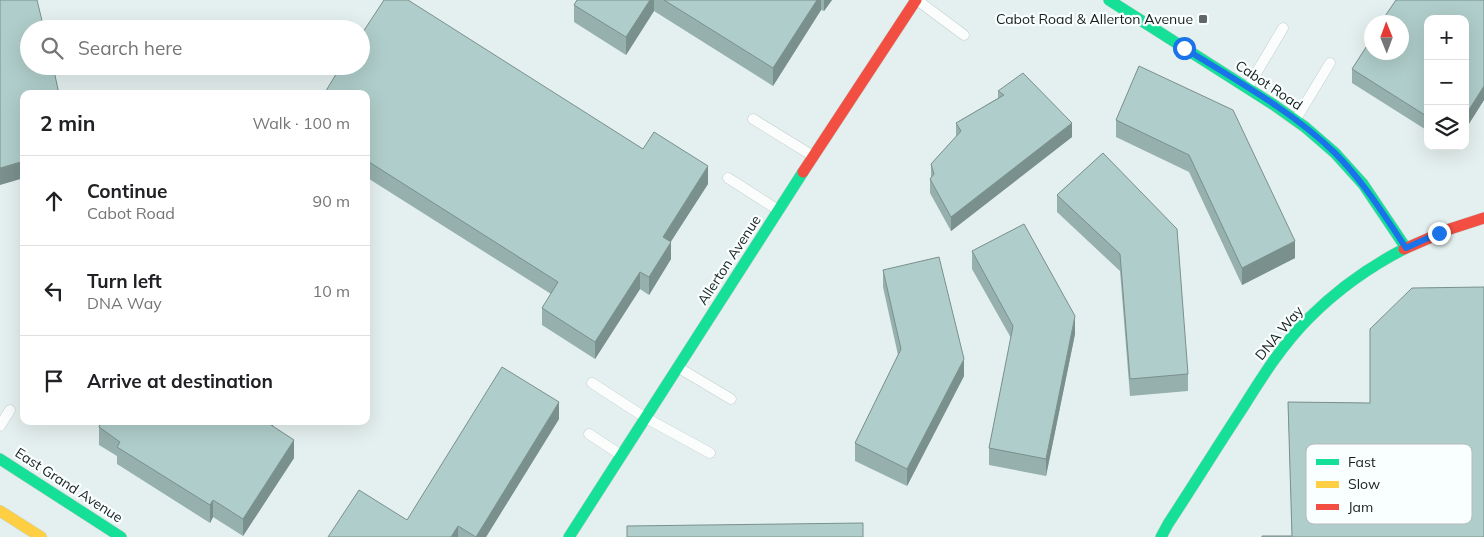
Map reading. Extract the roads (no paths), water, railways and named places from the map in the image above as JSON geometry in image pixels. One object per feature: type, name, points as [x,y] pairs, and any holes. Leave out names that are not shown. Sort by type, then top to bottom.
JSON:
[{"type":"street","name":"Allerton Avenue","points":[[573,535],[779,210],[916,0]]},
{"type":"street","name":"Cabot Road","points":[[1109,0],[1248,88],[1295,120],[1335,153],[1363,184],[1406,248]]},
{"type":"street","name":"DNA Way","points":[[1161,537],[1263,376],[1284,346],[1308,319],[1338,291],[1370,268],[1406,248],[1439,233],[1473,220],[1484,218]]},
{"type":"street","name":"East Grand Avenue","points":[[0,459],[121,537]]},
{"type":"street","points":[[0,511],[41,537]]},
{"type":"lane","points":[[916,0],[964,35]]},
{"type":"lane","points":[[1248,88],[1283,28]]},
{"type":"lane","points":[[1295,120],[1330,63]]},
{"type":"lane","points":[[752,118],[814,156]]},
{"type":"lane","points":[[728,178],[779,210]]},
{"type":"lane","points":[[678,368],[731,399]]},
{"type":"lane","points":[[592,383],[646,418],[710,453]]},
{"type":"lane","points":[[0,426],[10,410]]},
{"type":"lane","points":[[589,434],[622,456]]},
{"type":"place","name":"Cabot Road & Allerton Avenue","points":[[1203,19]]}]
